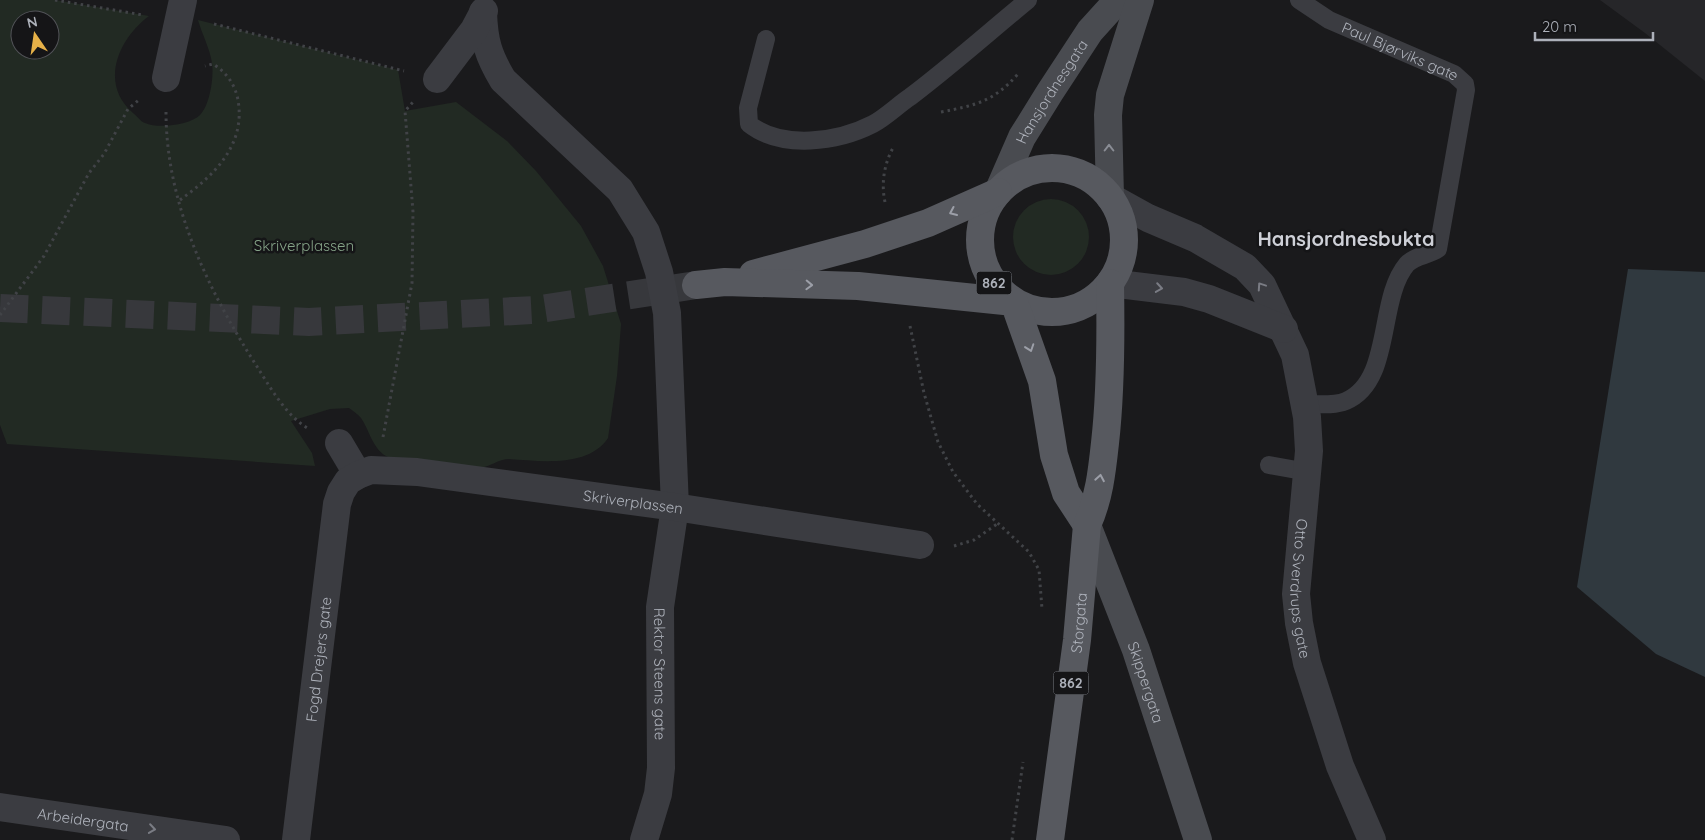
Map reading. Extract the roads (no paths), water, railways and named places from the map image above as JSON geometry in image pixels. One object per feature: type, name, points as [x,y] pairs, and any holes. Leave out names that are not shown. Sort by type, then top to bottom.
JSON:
[{"type":"main road","name":"862","points":[[696,285],[725,282],[858,286],[1014,302],[1043,312],[1073,309],[1087,303],[1110,283],[1118,270],[1125,240],[1118,210],[1110,197],[1086,176],[1068,169],[1042,168],[1018,176],[998,192],[928,223],[865,244],[725,282]]},
{"type":"main road","name":"862","points":[[998,192],[988,206],[981,224],[981,251],[989,276],[1000,290],[1014,302],[1042,381],[1054,455],[1066,493],[1087,525]]},
{"type":"main road","name":"Storgata","points":[[1050,840],[1077,640],[1087,525],[1093,512],[1101,480],[1107,421],[1111,344],[1110,283]]},
{"type":"street","name":"Hansjordnesgata","points":[[998,192],[1022,137],[1050,92],[1090,31],[1118,0]]},
{"type":"street","points":[[1110,197],[1108,115],[1110,95],[1140,0]]},
{"type":"street","points":[[437,79],[474,30],[485,6]]},
{"type":"street","name":"Rektor Steens gate","points":[[485,6],[484,35],[490,59],[503,80],[620,190],[646,232],[659,272],[667,313],[675,507],[660,608],[661,768],[654,810],[644,840]]},
{"type":"street","points":[[166,78],[181,9]]},
{"type":"street","name":"Otto Sverdrups gate","points":[[1110,197],[1148,218],[1194,238],[1245,267],[1262,285],[1295,355],[1304,404],[1309,451],[1296,594],[1298,623],[1307,663],[1340,766],[1372,840]]},
{"type":"street","points":[[1110,283],[1184,292],[1210,299],[1284,329]]},
{"type":"street","points":[[339,443],[359,475]]},
{"type":"street","name":"Skriverplassen","points":[[359,475],[417,472],[675,507],[920,545]]},
{"type":"street","name":"Fogd Drejers gate","points":[[296,840],[337,504],[341,492],[359,475]]},
{"type":"street","name":"Skippergata","points":[[1087,525],[1136,650],[1198,840]]},
{"type":"street","name":"Arbeidergata","points":[[0,807],[226,840]]},
{"type":"lane","points":[[766,39],[748,108],[749,124],[759,132],[802,141],[838,136],[874,124],[927,84],[1028,0]]},
{"type":"lane","name":"Paul Bjørviks gate","points":[[1300,0],[1338,24],[1454,74],[1465,84],[1466,90],[1438,249],[1417,257],[1408,264],[1399,277],[1394,289],[1379,352],[1370,379],[1359,393],[1346,401],[1304,404]]},
{"type":"lane","points":[[1270,465],[1308,472]]},
{"type":"tunnel","points":[[0,308],[309,322],[534,310],[696,285]]},
{"type":"district","name":"Hansjordnesbukta","points":[[1346,238]]}]
